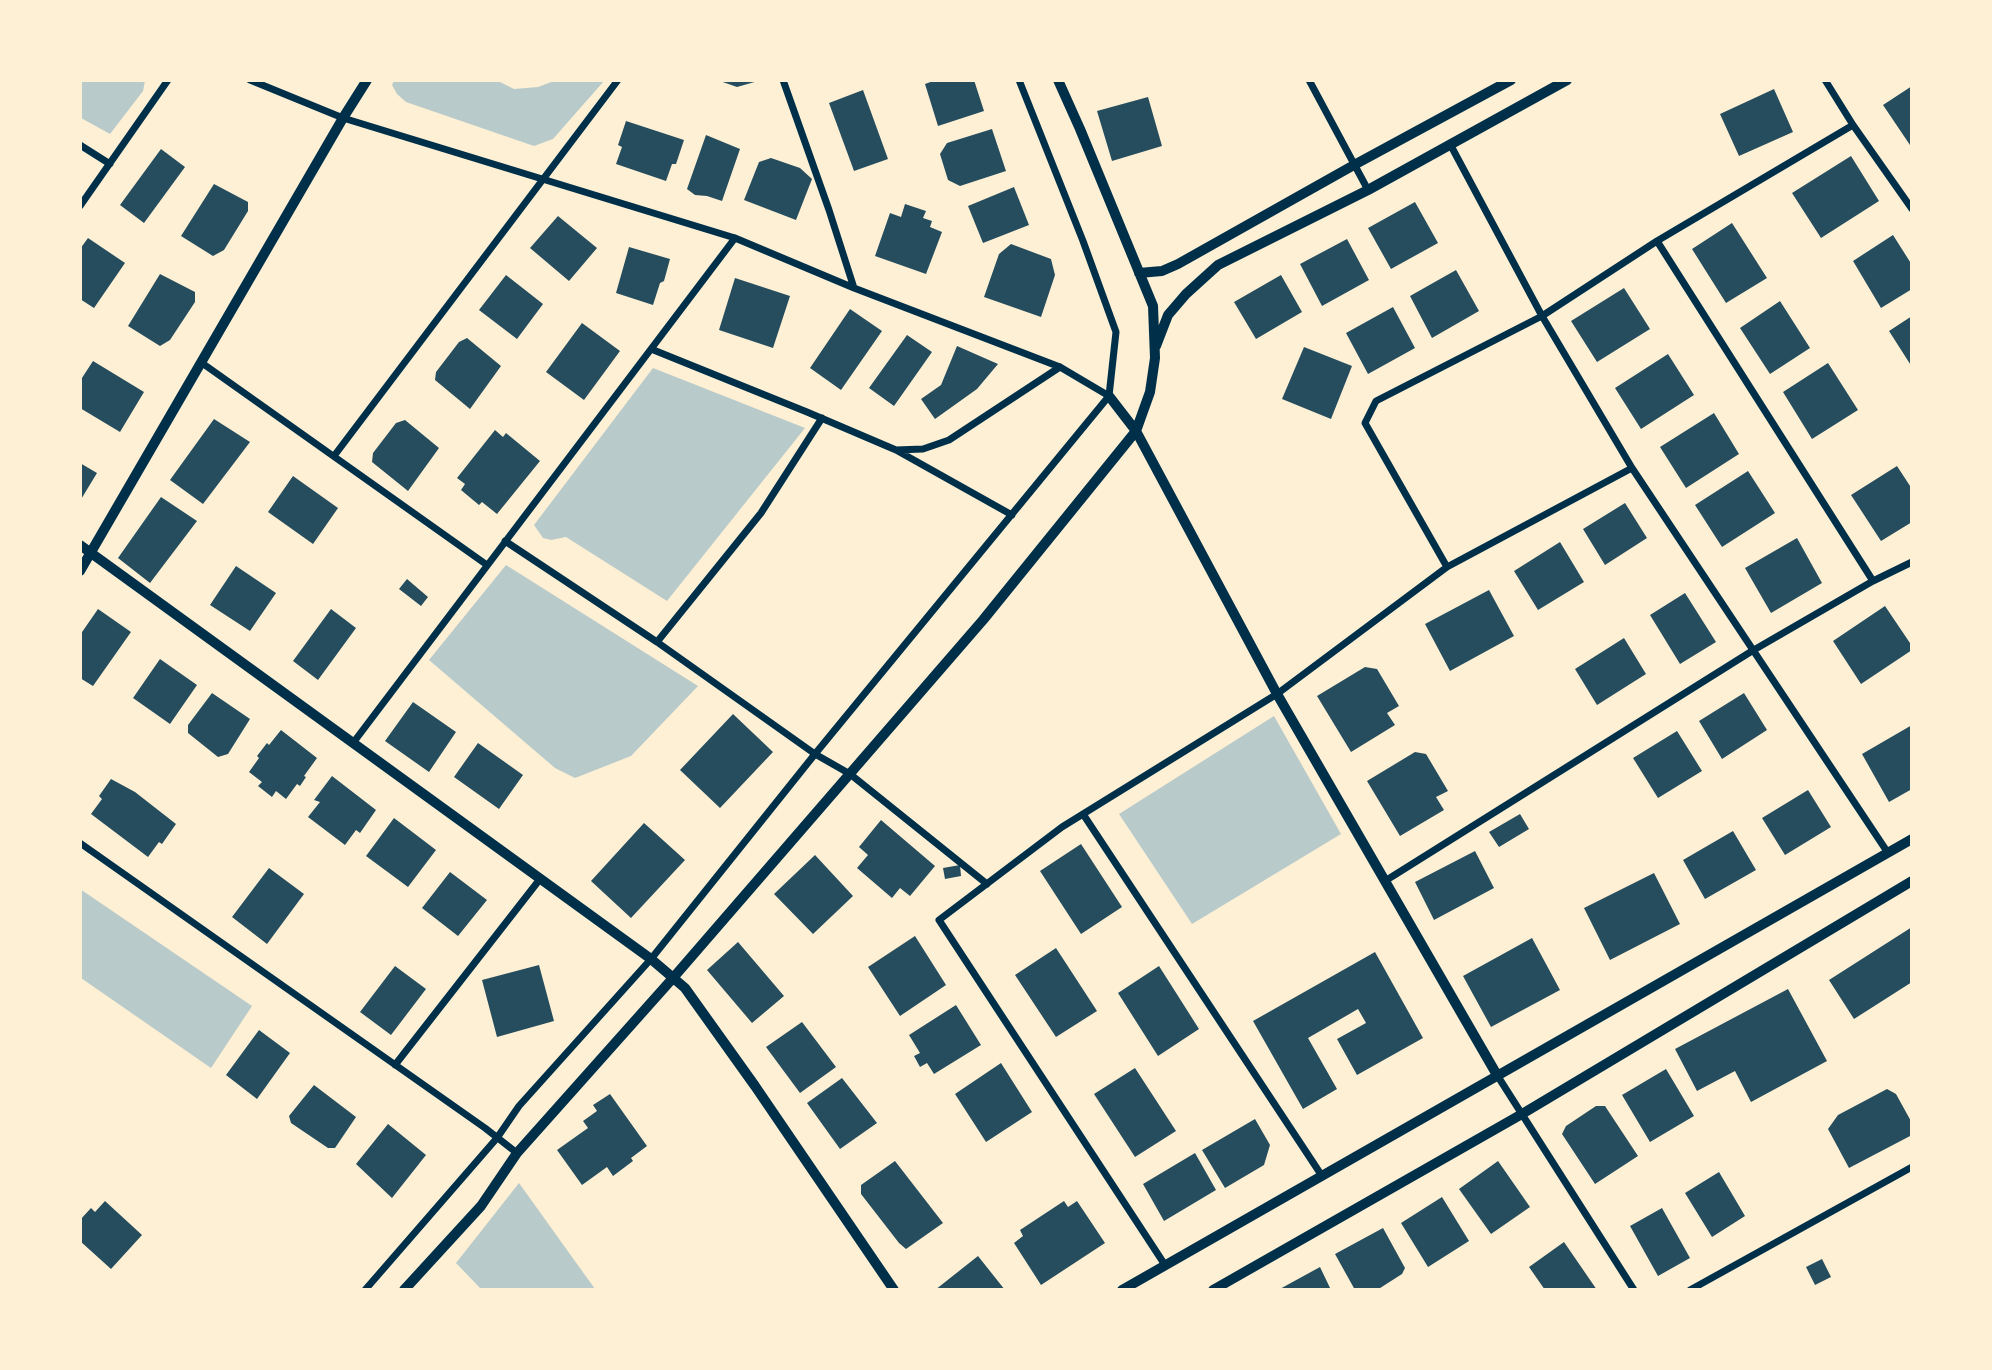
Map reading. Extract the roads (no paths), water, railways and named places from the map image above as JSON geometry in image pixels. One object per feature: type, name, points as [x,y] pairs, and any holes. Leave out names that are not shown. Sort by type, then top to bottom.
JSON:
[{"type":"main road","points":[[1122,1290],[1912,839]]},
{"type":"main road","points":[[1213,1290],[1522,1114],[1912,881]]},
{"type":"street","points":[[80,206],[168,80]]},
{"type":"street","points":[[250,80],[343,118],[735,238],[854,288],[1060,367],[1109,396],[1136,431],[1277,694],[1497,1075],[1634,1290]]},
{"type":"street","points":[[80,571],[367,80]]},
{"type":"street","points":[[334,456],[618,80]]},
{"type":"street","points":[[783,80],[854,288]]},
{"type":"street","points":[[365,1290],[497,1138],[519,1106],[651,959],[815,754],[1109,396],[1116,332],[1019,80]]},
{"type":"street","points":[[404,1290],[481,1206],[517,1153],[673,978],[983,620],[1136,431],[1150,392],[1154,349],[1153,306],[1058,80]]},
{"type":"street","points":[[1309,80],[1368,190]]},
{"type":"street","points":[[1139,273],[1162,271],[1178,264],[1354,164],[1511,80]]},
{"type":"street","points":[[1154,349],[1168,315],[1186,294],[1218,265],[1368,190],[1567,80]]},
{"type":"street","points":[[1825,80],[1912,209]]},
{"type":"street","points":[[1447,567],[1365,423],[1376,401],[1542,316],[1657,241],[1853,125]]},
{"type":"street","points":[[1451,144],[1542,316],[1632,468],[1888,853]]},
{"type":"street","points":[[80,145],[110,164]]},
{"type":"street","points":[[353,743],[735,238]]},
{"type":"street","points":[[1657,241],[1873,581]]},
{"type":"street","points":[[650,349],[896,450],[1012,515]]},
{"type":"street","points":[[202,363],[487,565]]},
{"type":"street","points":[[896,450],[923,449],[949,440],[1060,367]]},
{"type":"street","points":[[657,642],[761,513],[822,418]]},
{"type":"street","points":[[1165,1265],[939,920],[1062,827],[1277,694],[1447,567],[1632,468]]},
{"type":"street","points":[[505,541],[657,642],[815,754],[850,774],[987,884]]},
{"type":"street","points":[[80,545],[651,959],[685,988],[894,1290]]},
{"type":"street","points":[[1385,881],[1752,651],[1873,581],[1912,562]]},
{"type":"street","points":[[1083,814],[1322,1175]]},
{"type":"street","points":[[80,843],[517,1153]]},
{"type":"street","points":[[395,1065],[540,879]]},
{"type":"street","points":[[1690,1290],[1912,1167]]}]
